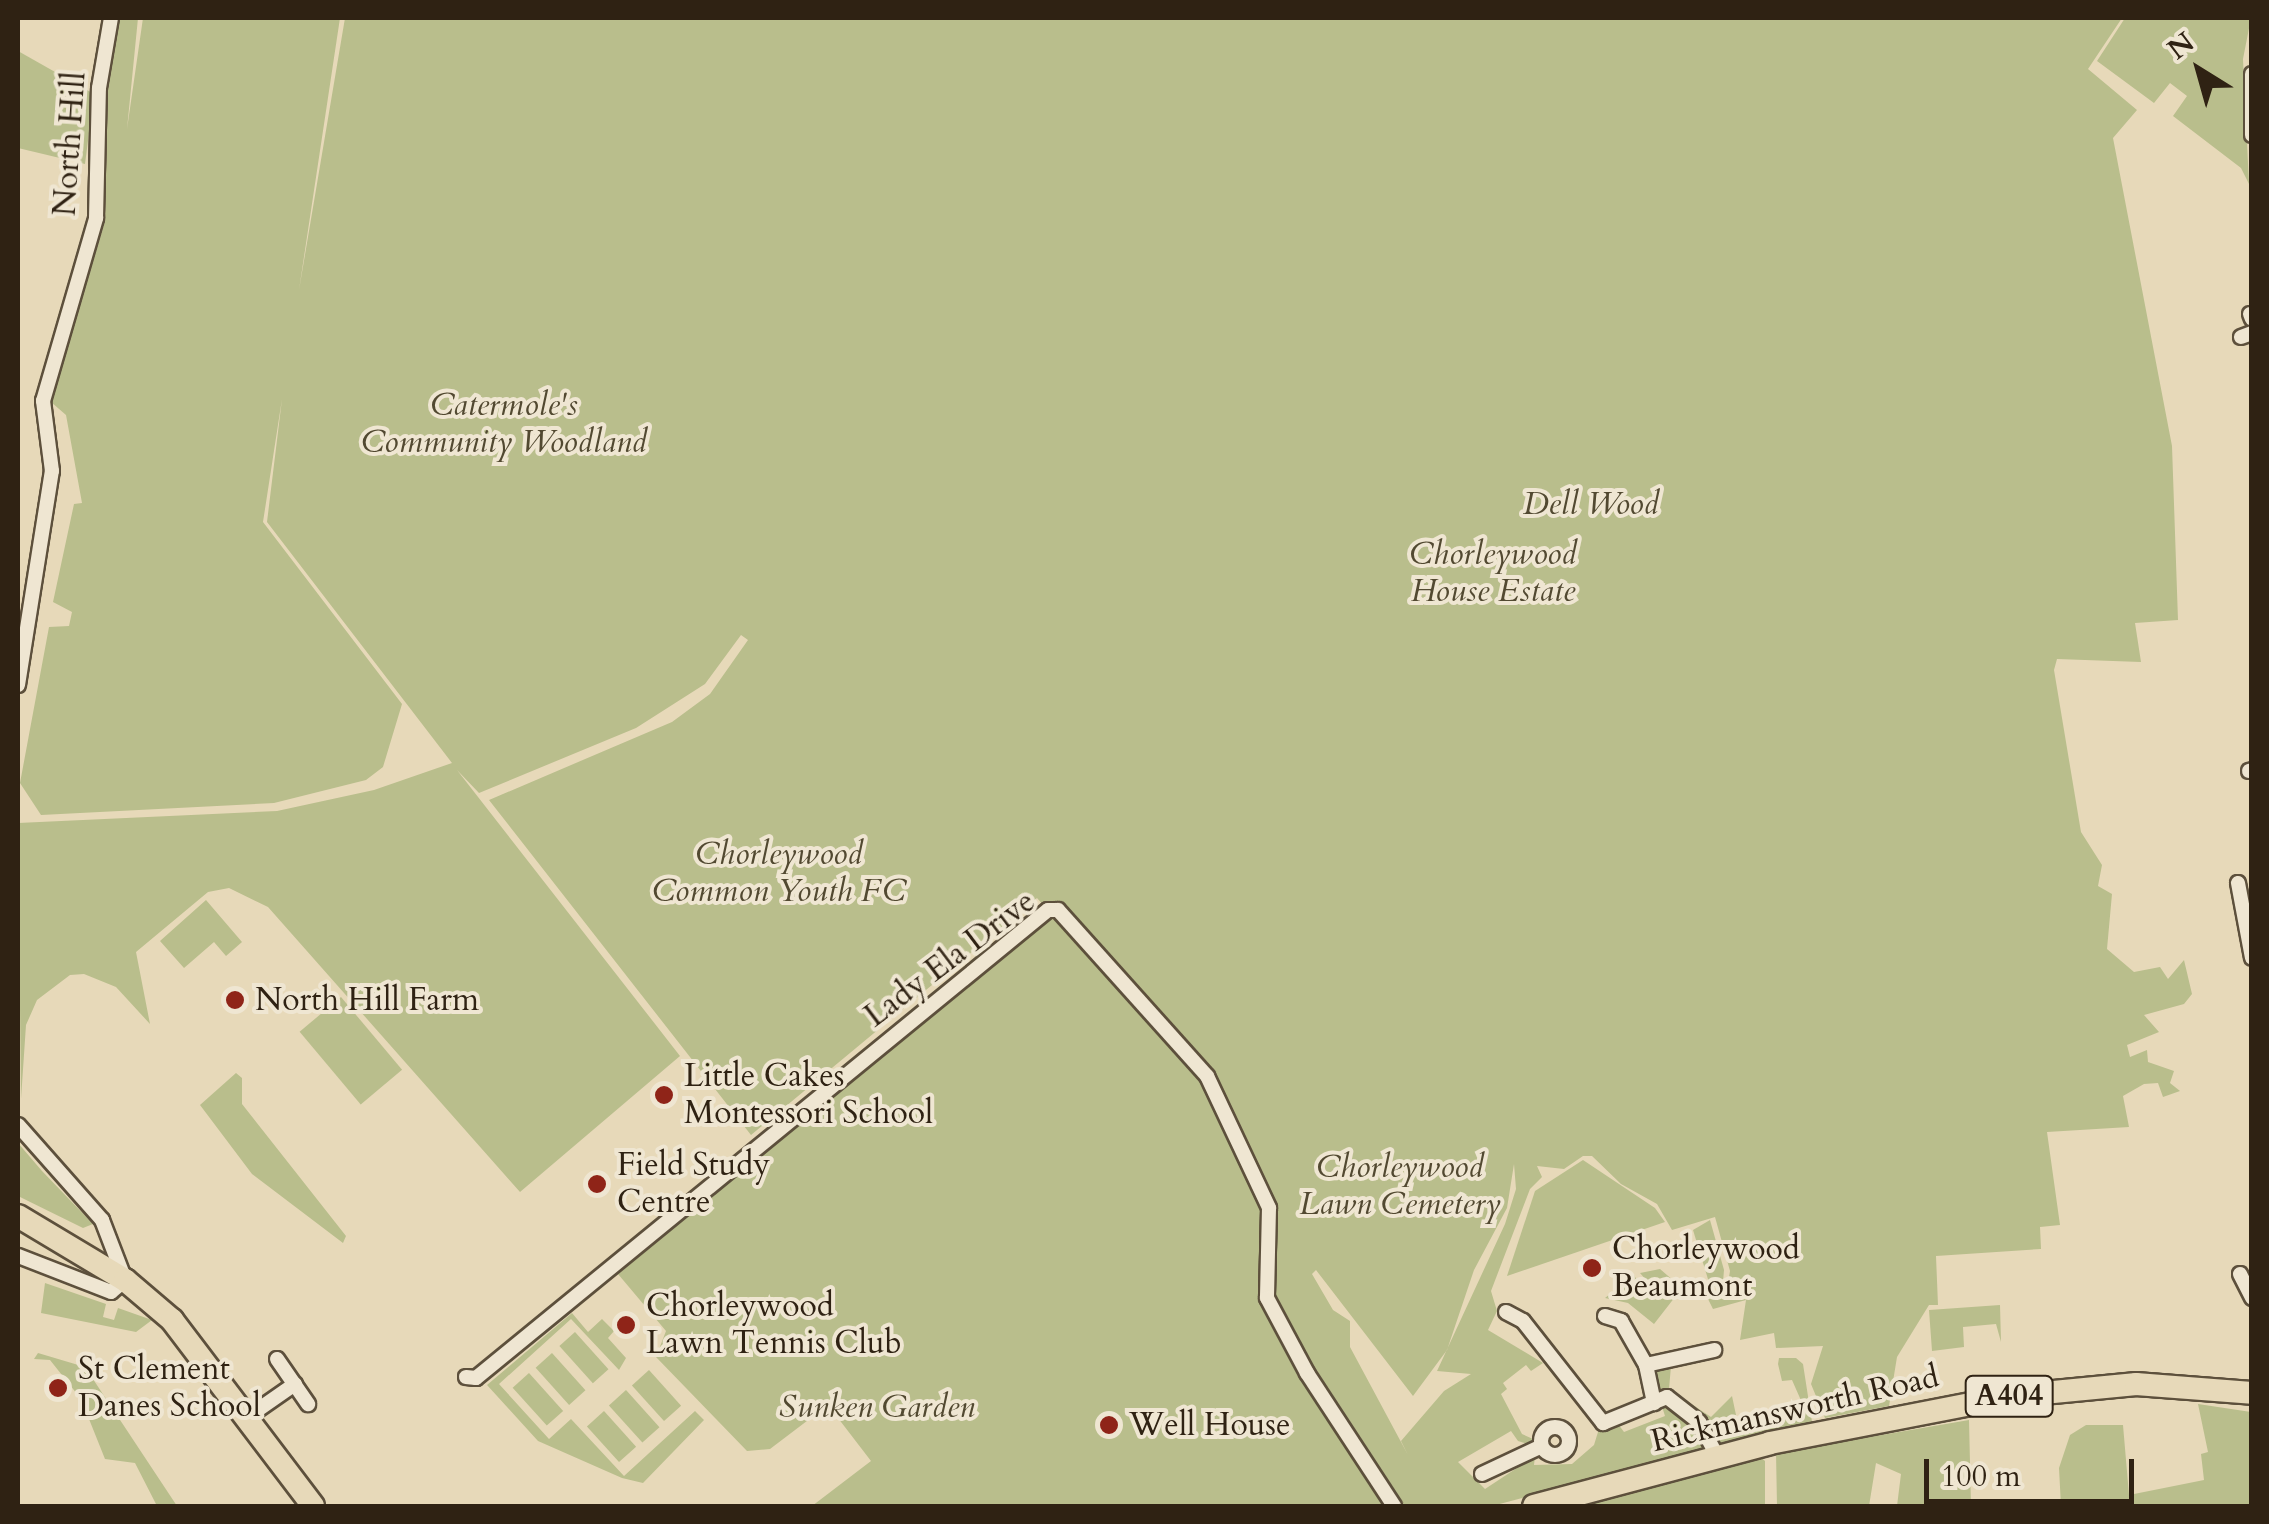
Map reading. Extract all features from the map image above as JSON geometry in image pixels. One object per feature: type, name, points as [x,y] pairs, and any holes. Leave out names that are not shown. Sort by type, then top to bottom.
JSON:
[{"type":"main road","points":[[18,1216],[124,1280],[172,1320],[249,1416],[313,1506]]},
{"type":"main road","name":"Rickmansworth Road","points":[[1534,1506],[1717,1456],[2090,1386],[2252,1393]]},
{"type":"street","name":"North Hill","points":[[18,685],[52,471],[44,401],[96,218],[99,88],[112,18]]},
{"type":"street","points":[[2252,74],[2252,134]]},
{"type":"street","points":[[2238,883],[2250,918],[2244,941],[2252,958]]},
{"type":"street","name":"Lady Ela Drive","points":[[466,1378],[476,1378],[1032,922],[1058,910],[1208,1076],[1269,1208],[1268,1298],[1306,1373],[1394,1506]]},
{"type":"street","points":[[18,1126],[102,1220],[124,1280],[111,1292],[18,1256]]},
{"type":"street","points":[[2240,1274],[2252,1298]]},
{"type":"street","points":[[1506,1312],[1523,1321],[1604,1422]]},
{"type":"street","points":[[1606,1316],[1622,1321],[1646,1366],[1654,1403]]},
{"type":"street","points":[[1646,1366],[1714,1350]]},
{"type":"street","points":[[277,1359],[308,1404]]},
{"type":"street","points":[[249,1416],[295,1384]]},
{"type":"street","points":[[1482,1474],[1540,1448],[1549,1454],[1563,1451],[1572,1436],[1668,1397],[1699,1422],[1717,1456]]},
{"type":"green space","name":"Chorleywood House Estate","points":[[120,18],[138,18],[127,129],[143,18],[340,18],[299,290],[345,18],[2122,18],[2088,69],[2137,110],[2113,138],[2172,446],[2178,620],[2135,623],[2141,662],[2057,659],[2054,670],[2081,832],[2102,865],[2098,886],[2112,894],[2107,949],[2134,972],[2160,967],[2168,979],[2184,960],[2192,994],[2184,1004],[2144,1015],[2159,1032],[2127,1045],[2130,1057],[2147,1050],[2148,1062],[2174,1071],[2170,1083],[2180,1091],[2163,1097],[2158,1083],[2144,1084],[2123,1096],[2129,1127],[2047,1132],[2060,1225],[2040,1227],[2041,1249],[1936,1256],[1938,1305],[1929,1305],[1897,1357],[1889,1406],[1825,1418],[1811,1384],[1823,1346],[1776,1348],[1774,1333],[1740,1340],[1746,1300],[1713,1309],[1707,1297],[1728,1283],[1730,1271],[1715,1217],[1672,1230],[1657,1204],[1621,1184],[1592,1156],[1583,1156],[1564,1169],[1537,1166],[1542,1177],[1530,1189],[1491,1291],[1497,1311],[1488,1330],[1543,1363],[1531,1371],[1526,1365],[1503,1383],[1507,1389],[1501,1394],[1522,1434],[1533,1439],[1531,1445],[1518,1441],[1511,1431],[1458,1462],[1485,1489],[1535,1456],[1534,1465],[1572,1464],[1594,1445],[1598,1432],[1618,1424],[1624,1432],[1665,1416],[1651,1372],[1671,1366],[1669,1389],[1711,1417],[1732,1396],[1740,1434],[1755,1415],[1803,1405],[1792,1380],[1782,1381],[1778,1364],[1779,1358],[1796,1358],[1803,1364],[1812,1422],[1492,1506],[812,1506],[871,1461],[828,1405],[770,1449],[747,1451],[656,1357],[666,1331],[618,1274],[1053,916],[1037,898],[751,1135],[489,800],[672,722],[710,694],[748,640],[741,635],[705,684],[636,728],[479,793],[457,770],[680,1056],[520,1192],[268,907],[229,888],[208,892],[136,952],[150,1024],[116,987],[84,974],[70,975],[37,1000],[26,1025],[21,1099],[18,823],[277,811],[374,790],[452,763],[267,522],[282,399],[263,522],[402,704],[383,767],[366,780],[274,803],[41,815],[20,783],[49,627],[69,626],[72,612],[53,602],[74,504],[82,503],[66,415],[51,402],[105,221],[108,89]],"holes":[[[1514,1164],[1516,1189],[1505,1224],[1448,1348],[1474,1270],[1507,1208]],[[1316,1270],[1413,1396],[1446,1351],[1437,1371],[1471,1374],[1444,1391],[1401,1441],[1408,1455],[1350,1347],[1350,1321],[1333,1310],[1312,1274]]]},
{"type":"green space","points":[[2125,18],[2251,18],[2243,59],[2249,184],[2241,168],[2173,116],[2187,96],[2170,83],[2154,103],[2097,61]]},
{"type":"green space","points":[[18,51],[94,94],[85,164],[18,148]]},
{"type":"green space","points":[[206,900],[242,942],[226,956],[214,942],[184,968],[160,941]]},
{"type":"green space","points":[[341,997],[402,1070],[361,1104],[300,1032]]},
{"type":"green space","points":[[236,1073],[242,1078],[242,1104],[346,1236],[343,1243],[252,1174],[200,1105]]},
{"type":"green space","points":[[18,1143],[93,1224],[83,1228],[18,1196]]},
{"type":"green space","points":[[1583,1160],[1655,1208],[1665,1222],[1507,1276],[1535,1191]]},
{"type":"green space","points":[[1710,1220],[1724,1270],[1723,1282],[1711,1289],[1693,1230]]},
{"type":"green space","points":[[1660,1269],[1682,1288],[1654,1324],[1628,1303],[1605,1298],[1634,1275],[1643,1291],[1653,1288],[1640,1273]]},
{"type":"green space","points":[[45,1283],[106,1304],[103,1317],[114,1320],[118,1308],[152,1320],[136,1332],[41,1313]]},
{"type":"green space","points":[[2000,1305],[2001,1342],[1996,1324],[1963,1327],[1964,1347],[1932,1351],[1929,1310]]},
{"type":"green space","points":[[572,1313],[588,1332],[602,1319],[614,1331],[608,1338],[626,1358],[619,1370],[571,1319],[499,1384],[549,1439],[571,1419],[624,1476],[695,1411],[704,1420],[643,1483],[622,1478],[538,1441],[487,1385]]},
{"type":"green space","points":[[575,1332],[608,1369],[593,1383],[559,1346]]},
{"type":"green space","points":[[38,1353],[85,1367],[177,1506],[157,1506],[135,1463],[105,1459],[81,1399],[50,1360],[34,1359]]},
{"type":"green space","points":[[552,1353],[585,1390],[569,1405],[536,1368]]},
{"type":"green space","points":[[649,1370],[681,1406],[664,1421],[632,1385]]},
{"type":"green space","points":[[529,1373],[563,1411],[547,1426],[513,1388]]},
{"type":"green space","points":[[626,1390],[659,1427],[642,1443],[609,1405]]},
{"type":"green space","points":[[2198,1404],[2251,1412],[2251,1506],[2061,1506],[2059,1468],[2070,1435],[2086,1425],[2123,1425],[2129,1495],[2204,1480],[2201,1454],[2208,1452]]},
{"type":"green space","points":[[604,1411],[636,1447],[619,1462],[587,1426]]},
{"type":"green space","points":[[1969,1420],[1971,1506],[1897,1506],[1901,1474],[1876,1463],[1869,1506],[1777,1506],[1776,1453]]},
{"type":"green space","points":[[1757,1454],[1765,1461],[1765,1506],[1557,1506]]},
{"type":"place","name":"North Hill Farm","points":[[235,1000]]},
{"type":"place","name":"Little Cakes Montessori School","points":[[664,1095]]},
{"type":"place","name":"Field Study Centre","points":[[597,1184]]},
{"type":"place","name":"Chorleywood Beaumont","points":[[1592,1268]]},
{"type":"place","name":"Chorleywood Lawn Tennis Club","points":[[626,1325]]},
{"type":"place","name":"St Clement Danes School","points":[[58,1388]]},
{"type":"place","name":"Well House","points":[[1109,1425]]},
{"type":"park label","name":"Catermole's Community Woodland","points":[[504,424]]},
{"type":"park label","name":"Dell Wood","points":[[1591,504]]},
{"type":"park label","name":"Chorleywood Common Youth FC","points":[[779,874]]},
{"type":"park label","name":"Chorleywood Lawn Cemetery","points":[[1400,1186]]},
{"type":"park label","name":"Sunken Garden","points":[[877,1407]]}]
